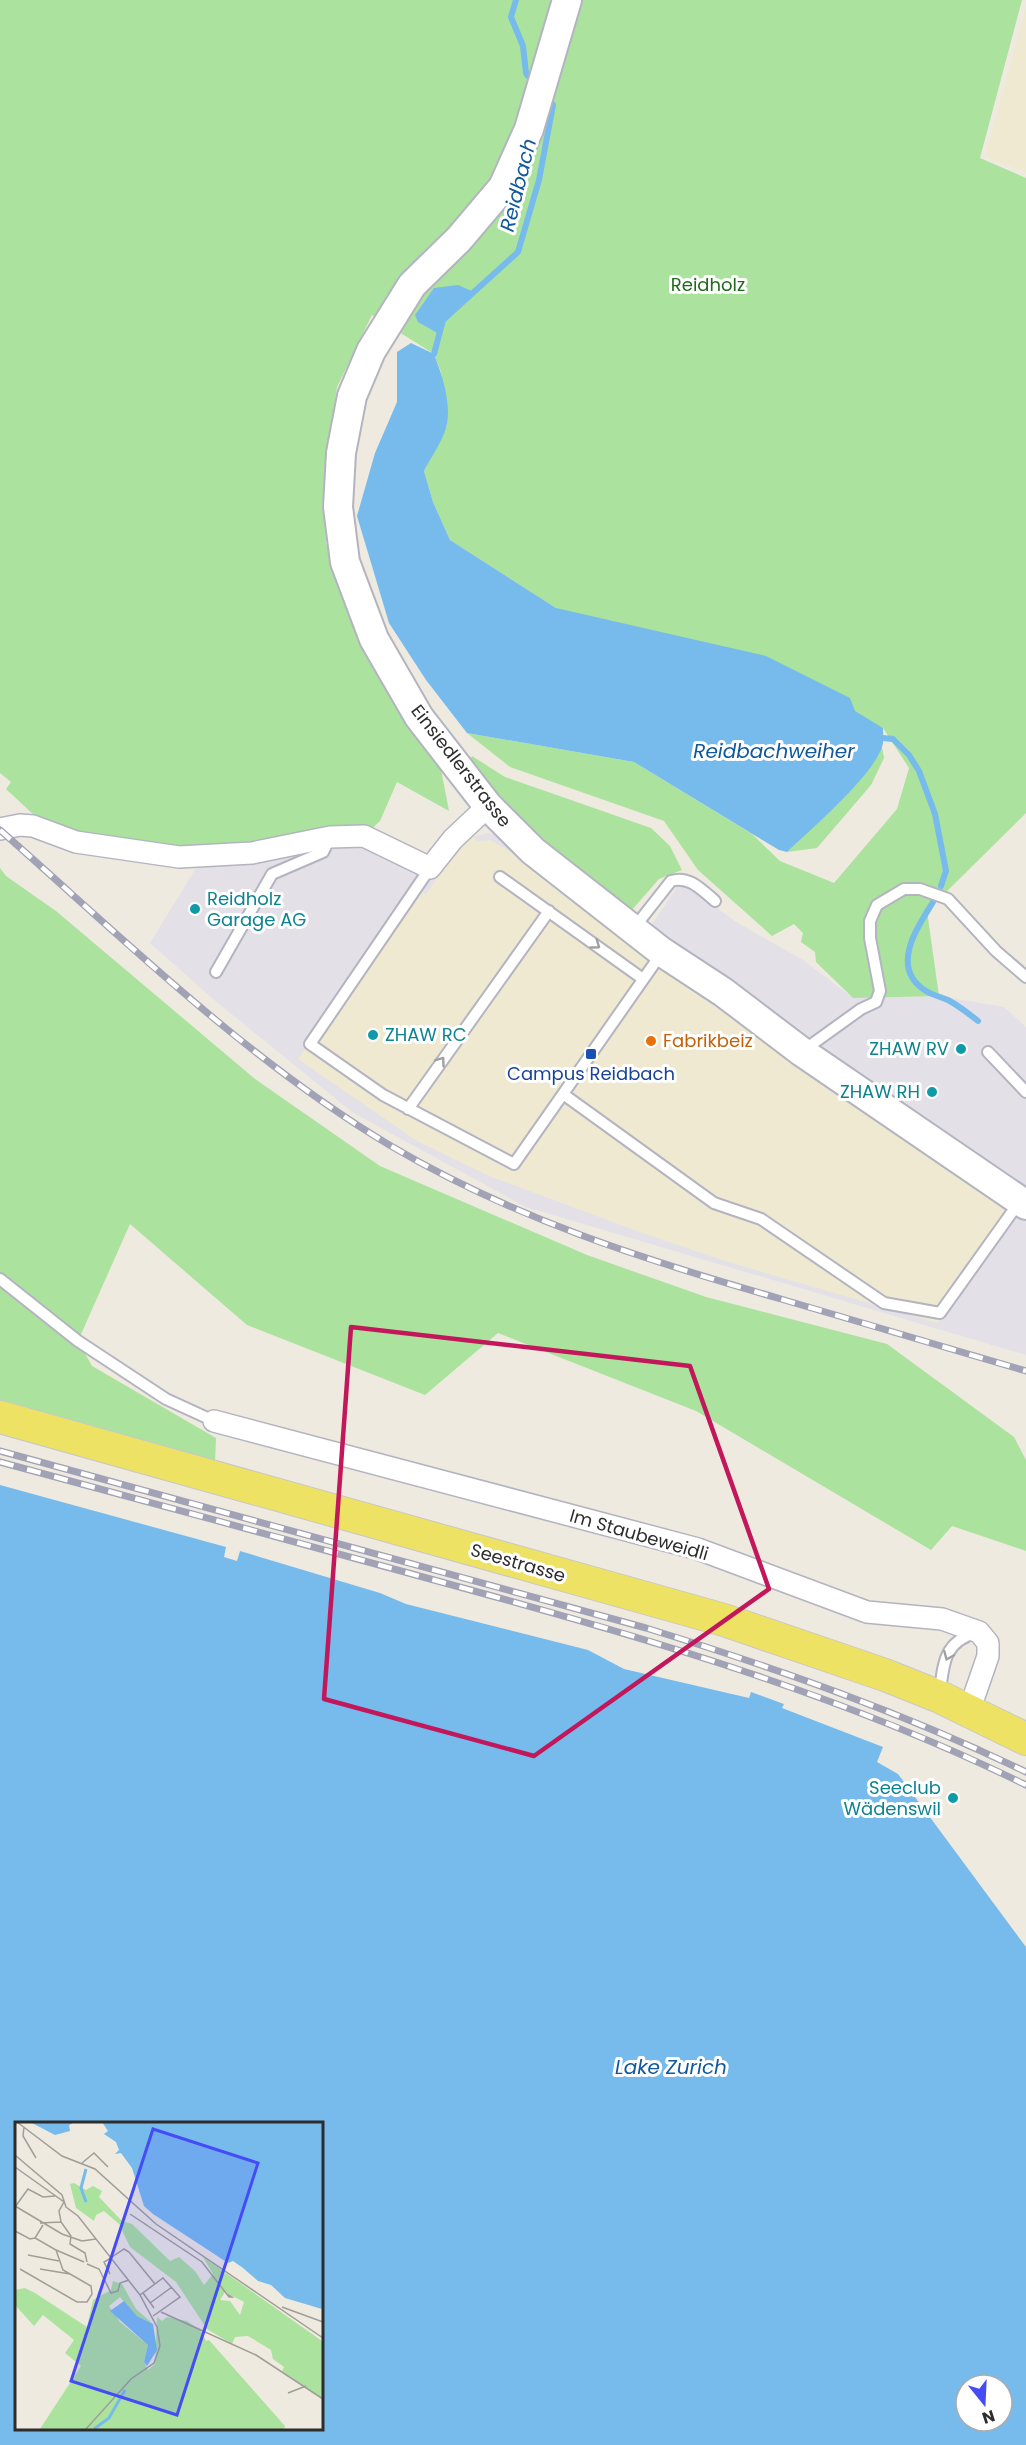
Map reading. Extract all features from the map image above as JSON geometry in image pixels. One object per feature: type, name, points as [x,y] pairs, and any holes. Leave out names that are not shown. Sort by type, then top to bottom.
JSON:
[{"type":"main road","name":"Einsiedlerstrasse","points":[[567,0],[529,129],[503,187],[459,239],[412,285],[371,351],[352,396],[341,453],[338,507],[345,562],[374,639],[419,717],[488,806],[533,850],[662,952],[723,992],[802,1052],[1024,1202]]},
{"type":"main road","name":"Seestrasse","points":[[0,1417],[724,1620],[885,1675],[940,1697],[1026,1739]]},
{"type":"street","points":[[0,829],[20,825],[33,826],[76,842],[179,857],[252,853],[322,839],[364,836],[430,868],[453,839],[488,806]]},
{"type":"street","name":"Im Staubeweidli","points":[[214,1420],[698,1549],[867,1612],[942,1619],[979,1632]]},
{"type":"street","points":[[969,1711],[981,1678],[988,1649],[985,1637],[979,1632]]},
{"type":"lane","points":[[216,972],[272,874],[323,852],[322,839]]},
{"type":"lane","points":[[430,868],[310,1044],[383,1095],[514,1164],[662,952]]},
{"type":"lane","points":[[500,877],[643,979]]},
{"type":"lane","points":[[632,930],[671,881],[680,878],[689,881],[715,901]]},
{"type":"lane","points":[[802,1052],[876,1002],[880,991],[870,938],[870,921],[878,905],[904,889],[920,889],[948,899],[996,951],[1026,977]]},
{"type":"lane","points":[[408,1109],[549,911]]},
{"type":"lane","points":[[988,1052],[1026,1092]]},
{"type":"lane","points":[[563,1094],[714,1203],[761,1219],[884,1302],[939,1313],[1024,1202]]},
{"type":"lane","points":[[0,1279],[78,1341],[166,1399],[214,1420]]},
{"type":"lane","points":[[940,1697],[948,1653],[956,1641],[979,1632]]},
{"type":"highlighted area","points":[[351,1327],[690,1366],[769,1589],[534,1756],[324,1699]]},
{"type":"shaded area","points":[[1026,8],[1026,173],[985,156]]},
{"type":"shaded area","points":[[489,833],[512,841],[638,945],[681,881],[736,922],[803,960],[853,998],[939,996],[1004,1007],[1026,1027],[1026,1355],[526,1207],[352,1112],[213,999],[150,943],[196,868],[248,863],[364,836],[437,877],[474,836]]},
{"type":"shaded area","points":[[474,836],[476,841],[490,840],[515,854],[561,893],[675,979],[1012,1214],[937,1323],[728,1262],[489,1176],[417,1141],[298,1059],[418,889],[426,894],[455,853]]},
{"type":"green space","name":"Reidholz","points":[[0,0],[1022,0],[980,158],[1026,178],[1026,813],[927,911],[939,996],[853,998],[816,962],[815,952],[801,942],[803,933],[794,924],[772,936],[698,870],[664,821],[510,767],[467,733],[634,762],[752,834],[780,861],[834,883],[897,809],[909,768],[883,728],[556,608],[450,540],[433,502],[424,471],[447,425],[441,372],[434,354],[372,315],[337,387],[324,477],[326,543],[374,671],[440,764],[449,811],[397,782],[380,821],[364,836],[179,857],[75,836],[35,816],[6,789],[11,782],[0,773]]},
{"type":"green space","points":[[882,747],[884,758],[871,785],[817,848],[787,852]]},
{"type":"green space","points":[[472,756],[505,777],[651,828],[670,846],[682,870],[659,879],[631,911],[541,840],[482,777],[470,760]]},
{"type":"green space","points":[[0,868],[6,876],[56,911],[255,1079],[380,1166],[587,1255],[706,1297],[887,1344],[1014,1437],[1026,1460],[1026,1551],[952,1526],[931,1550],[696,1411],[498,1333],[425,1395],[247,1325],[130,1224],[78,1341],[92,1366],[216,1438],[215,1463],[0,1404]]},
{"type":"water","points":[[458,285],[474,292],[443,320],[439,334],[418,322],[415,315],[434,288]]},
{"type":"water","name":"Reidbachweiher","points":[[411,343],[434,354],[445,388],[448,406],[447,424],[424,471],[433,502],[450,540],[556,608],[766,656],[850,698],[855,711],[883,728],[882,747],[866,773],[840,802],[787,852],[779,850],[634,762],[467,733],[426,680],[389,623],[357,516],[375,453],[397,402],[397,352]]},
{"type":"water","name":"Lake Zurich","points":[[0,1485],[226,1547],[224,1557],[237,1561],[240,1551],[380,1593],[406,1604],[588,1650],[624,1669],[749,1698],[751,1692],[784,1704],[782,1708],[883,1747],[877,1762],[898,1774],[1026,1947],[1026,2445],[0,2445]]},
{"type":"waterway","name":"Reidbach","points":[[516,0],[511,17],[523,46],[528,76]]},
{"type":"waterway","name":"Reidbach","points":[[434,354],[443,320],[518,252],[539,180],[553,105],[548,99]]},
{"type":"waterway","name":"Reidbach","points":[[883,738],[893,739],[909,755],[919,771],[935,814],[946,871],[941,886]]},
{"type":"waterway","name":"Reidbach","points":[[933,902],[914,936],[908,960],[909,971],[915,982],[926,991],[952,1002],[978,1021]]},
{"type":"railway","points":[[0,830],[141,956],[237,1037],[338,1112],[391,1146],[438,1172],[533,1216],[631,1253],[1026,1371]]},
{"type":"railway","points":[[0,1451],[646,1628],[839,1693],[933,1730],[1026,1772]]},
{"type":"railway","points":[[0,1462],[585,1622],[735,1668],[882,1721],[1026,1785]]},
{"type":"place","name":"Reidholz Garage AG","points":[[195,909]]},
{"type":"place","name":"ZHAW RC","points":[[373,1035]]},
{"type":"place","name":"Fabrikbeiz","points":[[651,1041]]},
{"type":"place","name":"ZHAW RV","points":[[961,1049]]},
{"type":"place","name":"Campus Reidbach","points":[[591,1054]]},
{"type":"place","name":"ZHAW RH","points":[[932,1092]]},
{"type":"place","name":"Seeclub Wädenswil","points":[[953,1798]]}]
